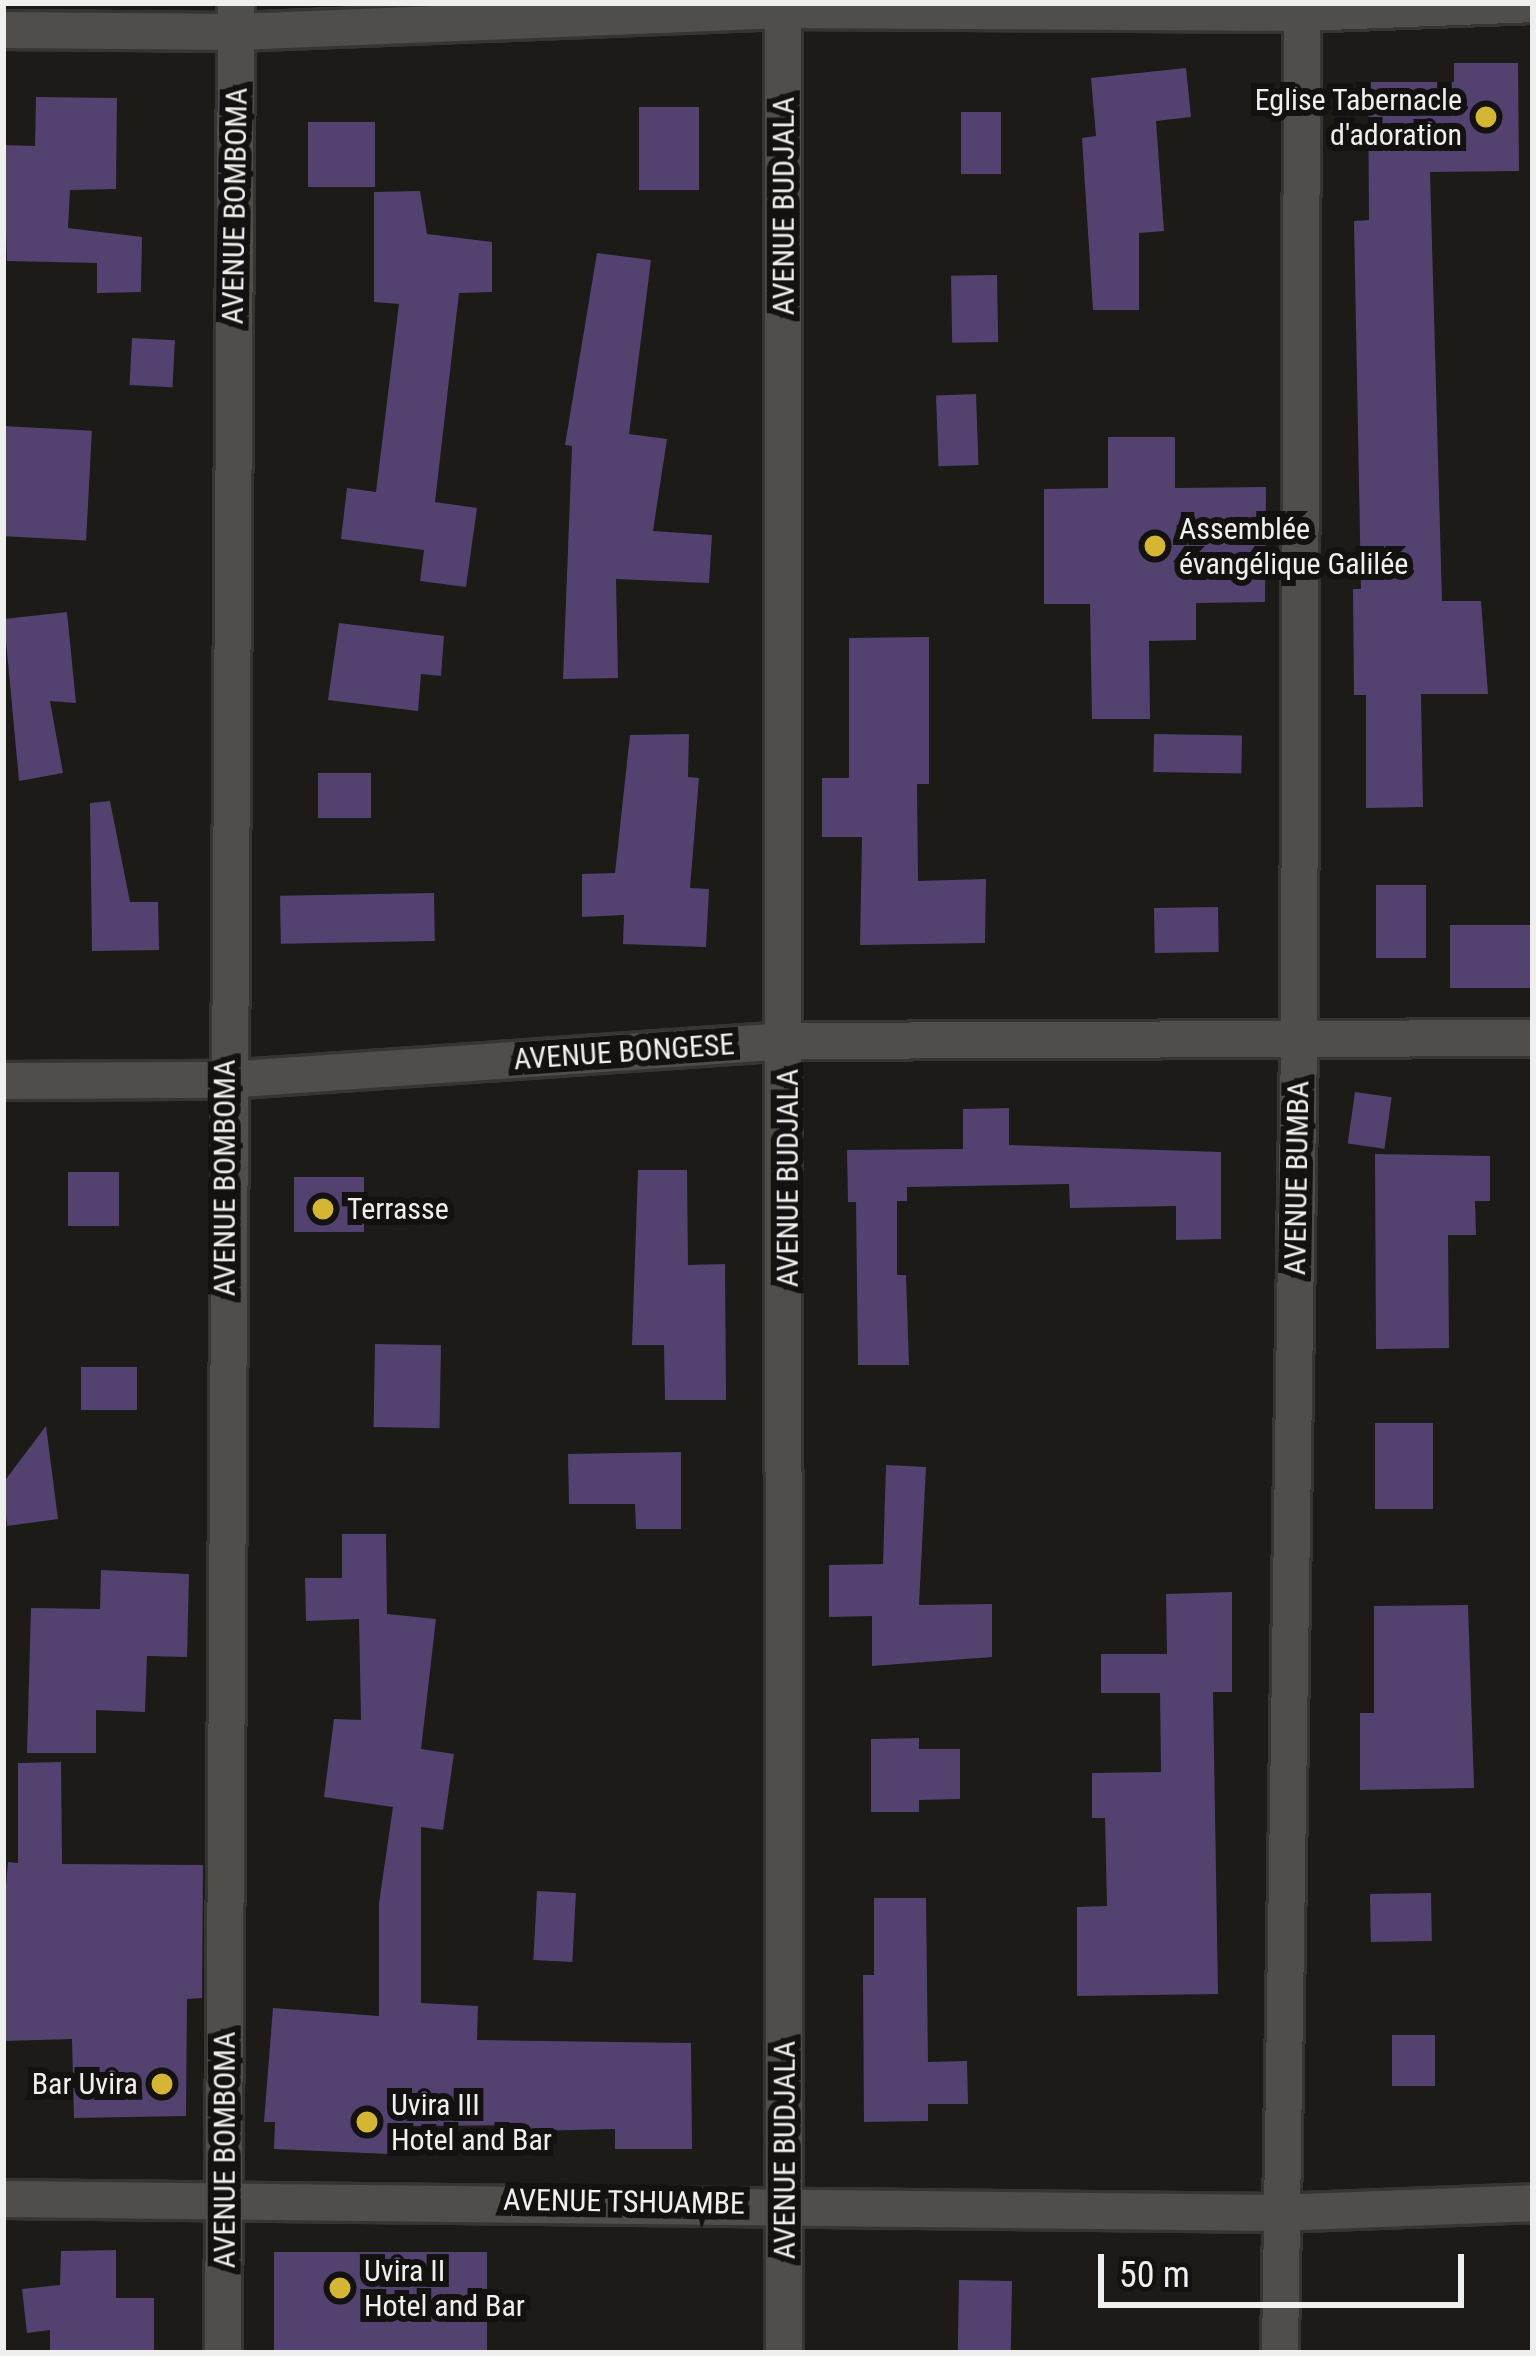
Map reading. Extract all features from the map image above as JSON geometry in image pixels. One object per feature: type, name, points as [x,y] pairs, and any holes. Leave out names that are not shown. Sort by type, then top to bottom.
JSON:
[{"type":"street","points":[[3,30],[237,18],[783,7],[1533,4]]},
{"type":"street","name":"AVENUE BUDJALA","points":[[783,7],[788,1041],[784,2353]]},
{"type":"street","name":"AVENUE BUMBA","points":[[1280,2353],[1277,2213],[1299,1044],[1302,8]]},
{"type":"street","name":"AVENUE BOMBOMA","points":[[223,2353],[225,1080],[237,18]]},
{"type":"street","name":"AVENUE BONGESE","points":[[3,1081],[225,1080],[788,1041],[1299,1044],[1533,1038]]},
{"type":"street","name":"AVENUE TSHUAMBE","points":[[3,2199],[226,2197],[1277,2213],[1533,2203]]},
{"type":"building","points":[[1454,63],[1518,63],[1519,171],[1430,172],[1442,601],[1481,601],[1488,694],[1421,694],[1423,807],[1366,808],[1366,695],[1354,695],[1353,589],[1361,589],[1354,221],[1369,220],[1368,82],[1454,82]]},
{"type":"building","points":[[1186,68],[1191,117],[1156,121],[1164,231],[1139,233],[1139,310],[1093,310],[1082,138],[1096,136],[1091,78]]},
{"type":"building","points":[[36,97],[117,98],[116,189],[70,190],[68,228],[142,237],[141,292],[97,293],[97,263],[7,261],[3,145],[35,146]]},
{"type":"building","points":[[639,107],[699,107],[699,190],[639,190]]},
{"type":"building","points":[[961,112],[1001,112],[1001,174],[961,174]]},
{"type":"building","points":[[308,122],[375,122],[375,187],[308,187]]},
{"type":"building","points":[[420,191],[427,234],[492,242],[492,292],[459,293],[435,502],[477,508],[466,587],[420,581],[424,550],[341,539],[347,488],[376,492],[399,304],[374,302],[374,192]]},
{"type":"building","points":[[597,253],[651,260],[629,434],[667,439],[653,531],[712,535],[709,583],[616,579],[618,678],[563,679],[572,446],[565,445]]},
{"type":"building","points":[[997,275],[998,342],[952,343],[951,276]]},
{"type":"building","points":[[132,338],[175,340],[172,387],[130,385]]},
{"type":"building","points":[[976,394],[978,465],[939,466],[936,395]]},
{"type":"building","points":[[3,426],[92,431],[86,541],[3,536]]},
{"type":"building","name":"Assemblée évangélique Galilée","points":[[1108,437],[1175,437],[1175,488],[1266,487],[1265,602],[1196,603],[1196,640],[1149,641],[1150,719],[1092,719],[1090,604],[1044,604],[1044,489],[1108,488]]},
{"type":"building","points":[[67,612],[76,703],[50,701],[63,773],[19,781],[4,619]]},
{"type":"building","points":[[339,623],[444,636],[441,676],[421,674],[418,711],[328,700]]},
{"type":"building","points":[[929,637],[929,784],[917,784],[918,881],[986,879],[985,943],[860,945],[862,837],[822,837],[822,778],[849,778],[849,638]]},
{"type":"building","points":[[689,734],[688,777],[699,778],[690,888],[709,889],[706,947],[623,944],[624,915],[582,917],[582,874],[615,873],[630,735]]},
{"type":"building","points":[[1154,734],[1242,736],[1241,774],[1153,772]]},
{"type":"building","points":[[318,773],[371,773],[371,818],[318,818]]},
{"type":"building","points":[[110,801],[130,902],[158,902],[159,950],[92,951],[90,803]]},
{"type":"building","points":[[1376,885],[1426,885],[1426,958],[1376,958]]},
{"type":"building","points":[[434,893],[435,941],[281,944],[280,896]]},
{"type":"building","points":[[1218,907],[1219,952],[1155,953],[1154,908]]},
{"type":"building","points":[[1450,925],[1533,925],[1533,988],[1450,988]]},
{"type":"building","points":[[1355,1092],[1392,1097],[1384,1149],[1348,1143]]},
{"type":"building","points":[[1009,1108],[1009,1145],[1221,1152],[1221,1239],[1176,1240],[1176,1206],[1070,1208],[1069,1184],[907,1187],[907,1201],[897,1201],[897,1275],[906,1275],[909,1365],[858,1365],[856,1202],[848,1202],[847,1150],[963,1149],[963,1109]]},
{"type":"building","points":[[1375,1154],[1490,1156],[1490,1201],[1475,1201],[1476,1235],[1448,1235],[1449,1348],[1376,1349]]},
{"type":"building","points":[[638,1170],[687,1170],[688,1265],[725,1264],[726,1400],[665,1400],[664,1345],[632,1345]]},
{"type":"building","points":[[68,1172],[119,1172],[119,1226],[68,1226]]},
{"type":"building","points":[[294,1177],[364,1177],[364,1232],[294,1232]]},
{"type":"building","points":[[375,1344],[441,1345],[440,1428],[374,1427]]},
{"type":"building","points":[[81,1367],[137,1367],[137,1410],[81,1410]]},
{"type":"building","points":[[1375,1423],[1433,1423],[1433,1509],[1375,1509]]},
{"type":"building","points":[[46,1426],[58,1519],[7,1526],[3,1483]]},
{"type":"building","points":[[681,1452],[681,1529],[636,1529],[635,1504],[569,1504],[568,1454]]},
{"type":"building","points":[[886,1465],[926,1467],[919,1605],[992,1604],[992,1657],[872,1666],[872,1616],[829,1617],[829,1565],[883,1564]]},
{"type":"building","points":[[342,1534],[386,1534],[387,1614],[436,1619],[421,1749],[454,1754],[443,1830],[421,1827],[421,2003],[478,2006],[477,2040],[691,2043],[692,2149],[615,2149],[615,2129],[529,2131],[529,2125],[411,2126],[412,2155],[274,2149],[275,2122],[264,2122],[273,2008],[379,2016],[379,1903],[393,1807],[324,1797],[334,1719],[361,1720],[359,1619],[306,1621],[305,1578],[342,1578]]},
{"type":"building","points":[[101,1570],[189,1574],[187,1657],[147,1656],[145,1712],[96,1710],[96,1753],[27,1753],[31,1608],[100,1609]]},
{"type":"building","points":[[1232,1592],[1232,1692],[1213,1692],[1218,1994],[1077,1996],[1077,1907],[1107,1906],[1105,1818],[1092,1818],[1092,1773],[1161,1772],[1160,1693],[1101,1693],[1101,1654],[1167,1654],[1166,1594]]},
{"type":"building","points":[[1468,1605],[1474,1788],[1360,1790],[1360,1713],[1374,1713],[1374,1606]]},
{"type":"building","points":[[919,1738],[919,1749],[960,1749],[960,1799],[919,1800],[919,1812],[871,1812],[871,1739]]},
{"type":"building","points":[[61,1762],[62,1864],[203,1865],[202,1998],[187,1999],[186,2116],[74,2118],[72,2039],[3,2041],[3,1920],[8,1862],[18,1863],[18,1763]]},
{"type":"building","points":[[537,1891],[576,1893],[572,1962],[533,1960]]},
{"type":"building","points":[[1431,1893],[1432,1941],[1371,1942],[1370,1894]]},
{"type":"building","points":[[874,1898],[926,1898],[928,2062],[967,2061],[968,2104],[928,2104],[928,2121],[864,2122],[863,1975],[874,1975]]},
{"type":"building","points":[[1392,2035],[1435,2035],[1435,2086],[1392,2086]]},
{"type":"building","points":[[116,2250],[116,2298],[154,2298],[154,2353],[50,2353],[50,2330],[27,2333],[22,2289],[60,2285],[61,2251]]},
{"type":"building","points":[[274,2252],[487,2252],[487,2353],[274,2353]]},
{"type":"building","points":[[959,2280],[1012,2281],[1011,2352],[958,2351]]},
{"type":"place","name":"Eglise Tabernacle d'adoration","points":[[1486,117]]},
{"type":"place","name":"Assemblée évangélique Galilée","points":[[1155,546]]},
{"type":"place","name":"Terrasse","points":[[323,1209]]},
{"type":"place","name":"Bar Uvira","points":[[162,2084]]},
{"type":"place","name":"Uvira III Hotel and Bar","points":[[367,2122]]},
{"type":"place","name":"Uvira II Hotel and Bar","points":[[340,2288]]}]
